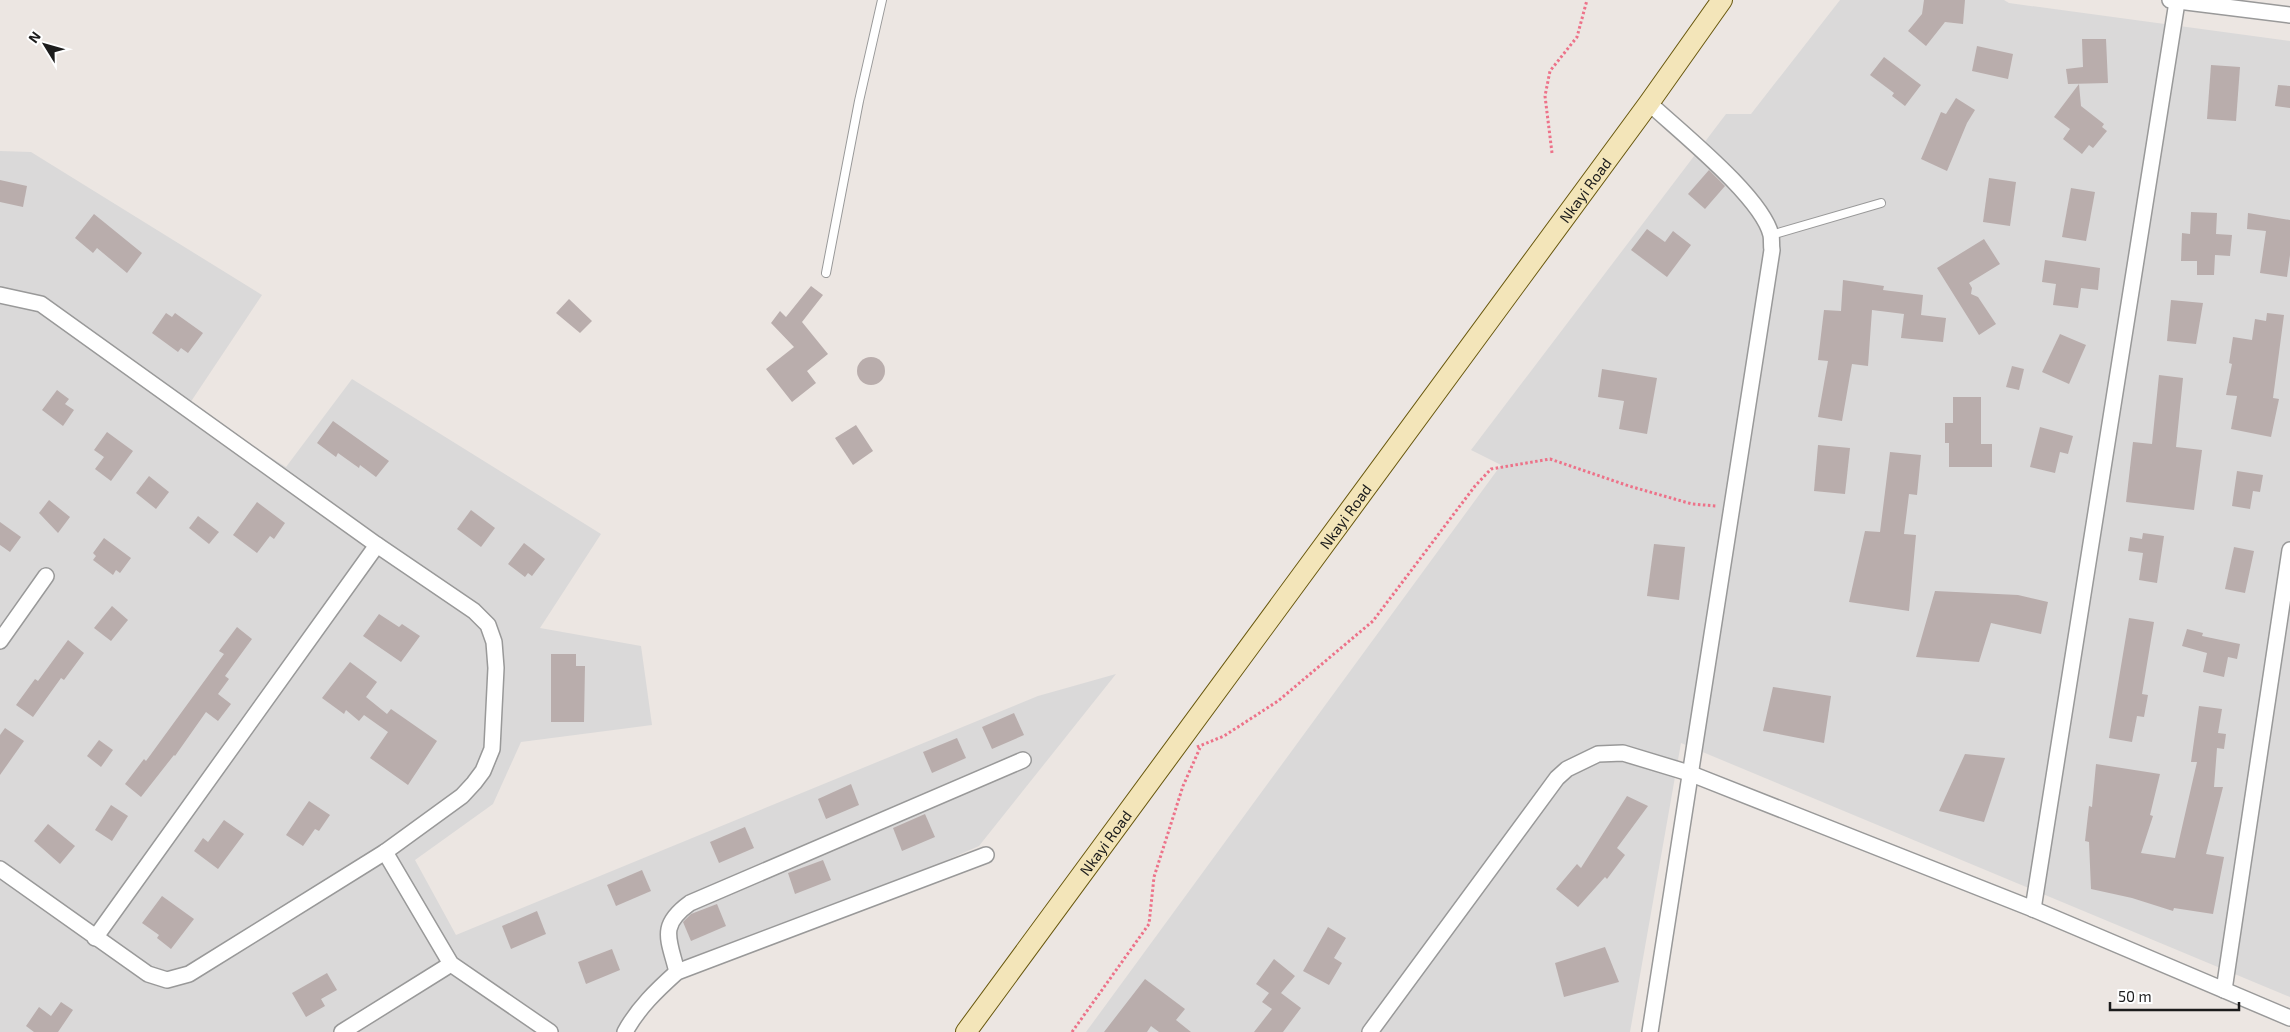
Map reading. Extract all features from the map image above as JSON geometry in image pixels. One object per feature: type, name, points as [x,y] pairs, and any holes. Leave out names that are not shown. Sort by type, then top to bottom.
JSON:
[{"type":"main road","name":"Nkayi Road","points":[[966,1032],[1649,103],[1722,0]]},
{"type":"street","points":[[2033,909],[2175,0],[2290,15]]},
{"type":"street","points":[[1649,103],[1738,185],[1764,219],[1771,235],[1772,250],[1650,1032]]},
{"type":"street","points":[[0,295],[41,304],[377,545],[474,611],[488,625],[494,642],[496,668],[492,749],[483,771],[462,796],[385,852],[189,974],[167,980],[148,974],[0,869]]},
{"type":"street","points":[[95,938],[377,545]]},
{"type":"street","points":[[2224,990],[2290,550]]},
{"type":"street","points":[[0,641],[46,576]]},
{"type":"street","points":[[1370,1032],[1557,778],[1567,769],[1598,754],[1623,753],[1689,773],[2033,909],[2290,1018]]},
{"type":"street","points":[[677,972],[667,933],[673,918],[690,903],[1023,760]]},
{"type":"street","points":[[385,852],[451,964],[550,1032]]},
{"type":"street","points":[[625,1032],[632,1019],[652,994],[677,972],[986,855]]},
{"type":"street","points":[[342,1032],[451,964]]},
{"type":"lane","points":[[826,273],[859,101],[882,0]]},
{"type":"lane","points":[[1771,235],[1881,202]]},
{"type":"path","points":[[1552,153],[1546,96],[1550,71],[1577,37],[1587,0]]},
{"type":"path","points":[[1072,1032],[1149,924],[1154,877],[1183,786],[1200,748],[1224,736],[1278,701],[1373,621],[1475,486],[1491,469],[1550,459],[1629,486],[1692,504],[1731,507]]},
{"type":"path","points":[[1180,743],[1200,748]]},
{"type":"shaded area","points":[[1840,0],[2004,0],[2009,3],[2290,41],[2290,997],[1681,743],[1630,1032],[1086,1032],[1501,465],[1471,450],[1726,114],[1751,114]]},
{"type":"shaded area","points":[[0,151],[31,152],[262,295],[188,406],[286,467],[352,379],[601,534],[540,628],[641,646],[652,725],[521,742],[493,804],[415,860],[456,935],[1038,696],[1116,674],[979,846],[654,989],[626,1032],[0,1032]]},
{"type":"building","points":[[1924,0],[1965,0],[1963,24],[1945,22],[1926,46],[1908,31],[1922,14]]},
{"type":"building","points":[[2082,39],[2106,39],[2108,83],[2068,84],[2066,69],[2083,67]]},
{"type":"building","points":[[1977,46],[2013,54],[2008,79],[1972,71]]},
{"type":"building","points":[[1884,57],[1921,85],[1905,106],[1892,96],[1894,93],[1870,75]]},
{"type":"building","points":[[2211,65],[2240,67],[2236,121],[2207,119]]},
{"type":"building","points":[[2079,84],[2081,106],[2104,124],[2102,127],[2107,131],[2093,148],[2089,145],[2082,154],[2063,139],[2070,129],[2054,117]]},
{"type":"building","points":[[2278,85],[2290,86],[2290,108],[2275,106]]},
{"type":"building","points":[[1956,98],[1975,110],[1967,123],[1947,171],[1921,159],[1941,112],[1946,114]]},
{"type":"building","points":[[1709,170],[1725,186],[1705,209],[1688,194]]},
{"type":"building","points":[[1989,178],[2016,182],[2010,226],[1983,222]]},
{"type":"building","points":[[0,180],[27,186],[23,207],[0,202]]},
{"type":"building","points":[[2071,188],[2095,192],[2086,241],[2062,237]]},
{"type":"building","points":[[2191,212],[2217,213],[2216,234],[2232,235],[2230,256],[2215,255],[2214,275],[2197,275],[2197,261],[2181,261],[2182,233],[2190,234]]},
{"type":"building","points":[[2248,213],[2290,220],[2290,255],[2287,277],[2260,273],[2266,231],[2247,229]]},
{"type":"building","points":[[94,214],[142,253],[127,273],[97,248],[93,253],[75,238]]},
{"type":"building","points":[[1647,229],[1665,242],[1673,231],[1691,245],[1667,277],[1631,250]]},
{"type":"building","points":[[1984,239],[2000,264],[1969,283],[1972,288],[1971,294],[1978,297],[1996,324],[1979,335],[1937,268]]},
{"type":"building","points":[[2045,260],[2100,268],[2098,290],[2081,288],[2078,308],[2053,305],[2056,284],[2042,282]]},
{"type":"building","points":[[1843,280],[1884,286],[1883,290],[1923,295],[1921,315],[1946,318],[1943,342],[1901,338],[1904,314],[1872,310],[1868,366],[1852,364],[1842,421],[1818,417],[1828,361],[1818,360],[1824,310],[1841,311]]},
{"type":"building","points":[[811,286],[823,295],[802,322],[828,354],[807,371],[816,383],[792,402],[766,369],[794,347],[771,323],[780,311],[786,317]]},
{"type":"building","points":[[569,299],[592,321],[580,333],[556,313]]},
{"type":"building","points":[[2171,300],[2203,303],[2196,344],[2167,341]]},
{"type":"building","points":[[166,313],[172,317],[175,313],[203,333],[188,353],[181,348],[178,352],[152,333]]},
{"type":"building","points":[[2267,313],[2284,315],[2273,398],[2279,399],[2271,437],[2231,429],[2237,396],[2226,395],[2232,364],[2229,363],[2233,337],[2252,340],[2255,319],[2266,321]]},
{"type":"building","points":[[2060,334],[2086,345],[2069,384],[2042,372]]},
{"type":"building","points":[[871,357],[881,361],[885,371],[881,381],[871,385],[861,381],[857,371],[861,361]]},
{"type":"building","points":[[2012,366],[2024,369],[2019,390],[2006,387]]},
{"type":"building","points":[[1602,369],[1657,378],[1647,434],[1619,429],[1624,401],[1598,397]]},
{"type":"building","points":[[2159,375],[2183,378],[2176,447],[2202,450],[2194,510],[2126,502],[2133,442],[2152,444]]},
{"type":"building","points":[[57,390],[69,399],[65,404],[74,410],[63,426],[42,410]]},
{"type":"building","points":[[1953,397],[1981,397],[1981,444],[1992,444],[1992,467],[1949,467],[1949,443],[1945,443],[1945,423],[1953,423]]},
{"type":"building","points":[[333,421],[389,461],[376,477],[360,465],[359,468],[338,453],[336,457],[317,443]]},
{"type":"building","points":[[856,425],[873,451],[853,465],[835,438]]},
{"type":"building","points":[[2040,427],[2073,436],[2068,454],[2060,452],[2055,473],[2030,467]]},
{"type":"building","points":[[107,432],[133,451],[111,481],[95,469],[104,457],[94,450]]},
{"type":"building","points":[[1818,445],[1850,448],[1845,494],[1814,491]]},
{"type":"building","points":[[1890,452],[1921,455],[1917,495],[1909,494],[1904,534],[1916,535],[1909,611],[1849,602],[1865,531],[1880,532]]},
{"type":"building","points":[[2237,471],[2263,475],[2260,492],[2253,491],[2250,509],[2232,506]]},
{"type":"building","points":[[149,476],[169,492],[156,509],[136,493]]},
{"type":"building","points":[[49,500],[70,517],[58,533],[39,513]]},
{"type":"building","points":[[257,502],[285,523],[274,539],[270,536],[257,553],[233,535]]},
{"type":"building","points":[[471,510],[495,528],[481,547],[457,529]]},
{"type":"building","points":[[198,516],[219,532],[209,544],[189,528]]},
{"type":"building","points":[[0,522],[21,537],[10,552],[0,545]]},
{"type":"building","points":[[2143,533],[2164,536],[2157,583],[2139,580],[2143,553],[2128,551],[2130,537],[2142,539]]},
{"type":"building","points":[[104,538],[131,558],[120,573],[116,570],[113,575],[93,560],[96,556],[93,553]]},
{"type":"building","points":[[524,543],[545,559],[532,576],[528,573],[525,577],[508,564]]},
{"type":"building","points":[[1654,544],[1685,547],[1679,600],[1647,596]]},
{"type":"building","points":[[2234,547],[2254,551],[2245,593],[2225,589]]},
{"type":"building","points":[[1935,591],[2018,595],[2048,602],[2041,634],[1991,623],[1979,662],[1916,657]]},
{"type":"building","points":[[112,606],[128,620],[111,641],[94,628]]},
{"type":"building","points":[[379,614],[399,627],[402,624],[420,636],[401,662],[363,636]]},
{"type":"building","points":[[2129,618],[2154,622],[2142,694],[2148,695],[2144,717],[2137,716],[2132,742],[2109,738]]},
{"type":"building","points":[[237,627],[252,639],[225,676],[229,679],[218,694],[231,704],[218,721],[206,712],[175,756],[141,797],[125,784],[144,759],[146,761],[224,654],[219,651]]},
{"type":"building","points":[[2187,629],[2203,633],[2202,636],[2240,644],[2237,659],[2228,657],[2224,677],[2203,672],[2207,653],[2182,646]]},
{"type":"building","points":[[68,640],[84,653],[64,680],[61,678],[33,717],[16,705],[35,679],[38,681]]},
{"type":"building","points":[[551,654],[576,654],[576,666],[585,666],[584,722],[551,722]]},
{"type":"building","points":[[350,662],[377,682],[366,697],[387,714],[391,709],[437,741],[408,785],[370,758],[388,732],[364,715],[359,721],[346,710],[344,714],[322,698]]},
{"type":"building","points":[[1773,687],[1831,696],[1824,743],[1763,731]]},
{"type":"building","points":[[2199,706],[2222,709],[2218,733],[2226,734],[2224,749],[2217,748],[2214,787],[2223,787],[2206,854],[2224,857],[2213,914],[2174,908],[2173,911],[2132,898],[2091,889],[2089,842],[2085,841],[2089,806],[2092,807],[2096,764],[2160,774],[2150,815],[2153,816],[2141,853],[2175,858],[2197,762],[2191,762]]},
{"type":"building","points":[[1014,713],[1024,735],[992,749],[982,727]]},
{"type":"building","points":[[5,728],[24,741],[0,775],[0,735]]},
{"type":"building","points":[[957,738],[966,758],[932,773],[923,752]]},
{"type":"building","points":[[99,740],[113,750],[101,767],[87,756]]},
{"type":"building","points":[[1965,754],[2005,758],[1984,822],[1939,811]]},
{"type":"building","points":[[851,784],[859,805],[826,819],[818,799]]},
{"type":"building","points":[[1627,796],[1648,806],[1617,848],[1625,855],[1607,879],[1605,877],[1578,907],[1556,889],[1577,864],[1581,868]]},
{"type":"building","points":[[309,801],[330,815],[319,831],[315,829],[303,846],[286,835]]},
{"type":"building","points":[[111,805],[128,816],[112,841],[95,830]]},
{"type":"building","points":[[925,814],[935,837],[902,851],[893,828]]},
{"type":"building","points":[[224,820],[244,834],[218,869],[194,851],[203,838],[208,842]]},
{"type":"building","points":[[48,824],[75,846],[60,864],[34,841]]},
{"type":"building","points":[[745,827],[754,848],[719,863],[710,842]]},
{"type":"building","points":[[823,860],[831,880],[795,894],[788,873]]},
{"type":"building","points":[[642,870],[651,891],[616,906],[607,885]]},
{"type":"building","points":[[162,896],[194,919],[171,949],[157,938],[159,935],[142,923]]},
{"type":"building","points":[[717,904],[726,926],[691,941],[683,922],[691,914]]},
{"type":"building","points":[[537,911],[546,934],[511,949],[502,926]]},
{"type":"building","points":[[1328,927],[1346,938],[1334,958],[1342,963],[1329,985],[1303,971]]},
{"type":"building","points":[[1605,947],[1619,982],[1564,997],[1555,963]]},
{"type":"building","points":[[612,949],[620,970],[586,984],[578,962]]},
{"type":"building","points":[[1274,959],[1295,976],[1281,993],[1301,1008],[1283,1032],[1254,1032],[1272,1009],[1262,1002],[1269,993],[1256,984]]},
{"type":"building","points":[[327,973],[337,990],[321,999],[325,1006],[306,1017],[292,993]]},
{"type":"building","points":[[1145,979],[1185,1009],[1176,1020],[1191,1032],[1159,1032],[1151,1026],[1147,1032],[1104,1032]]},
{"type":"building","points":[[61,1002],[73,1010],[58,1032],[34,1032],[26,1026],[39,1007],[51,1016]]}]
